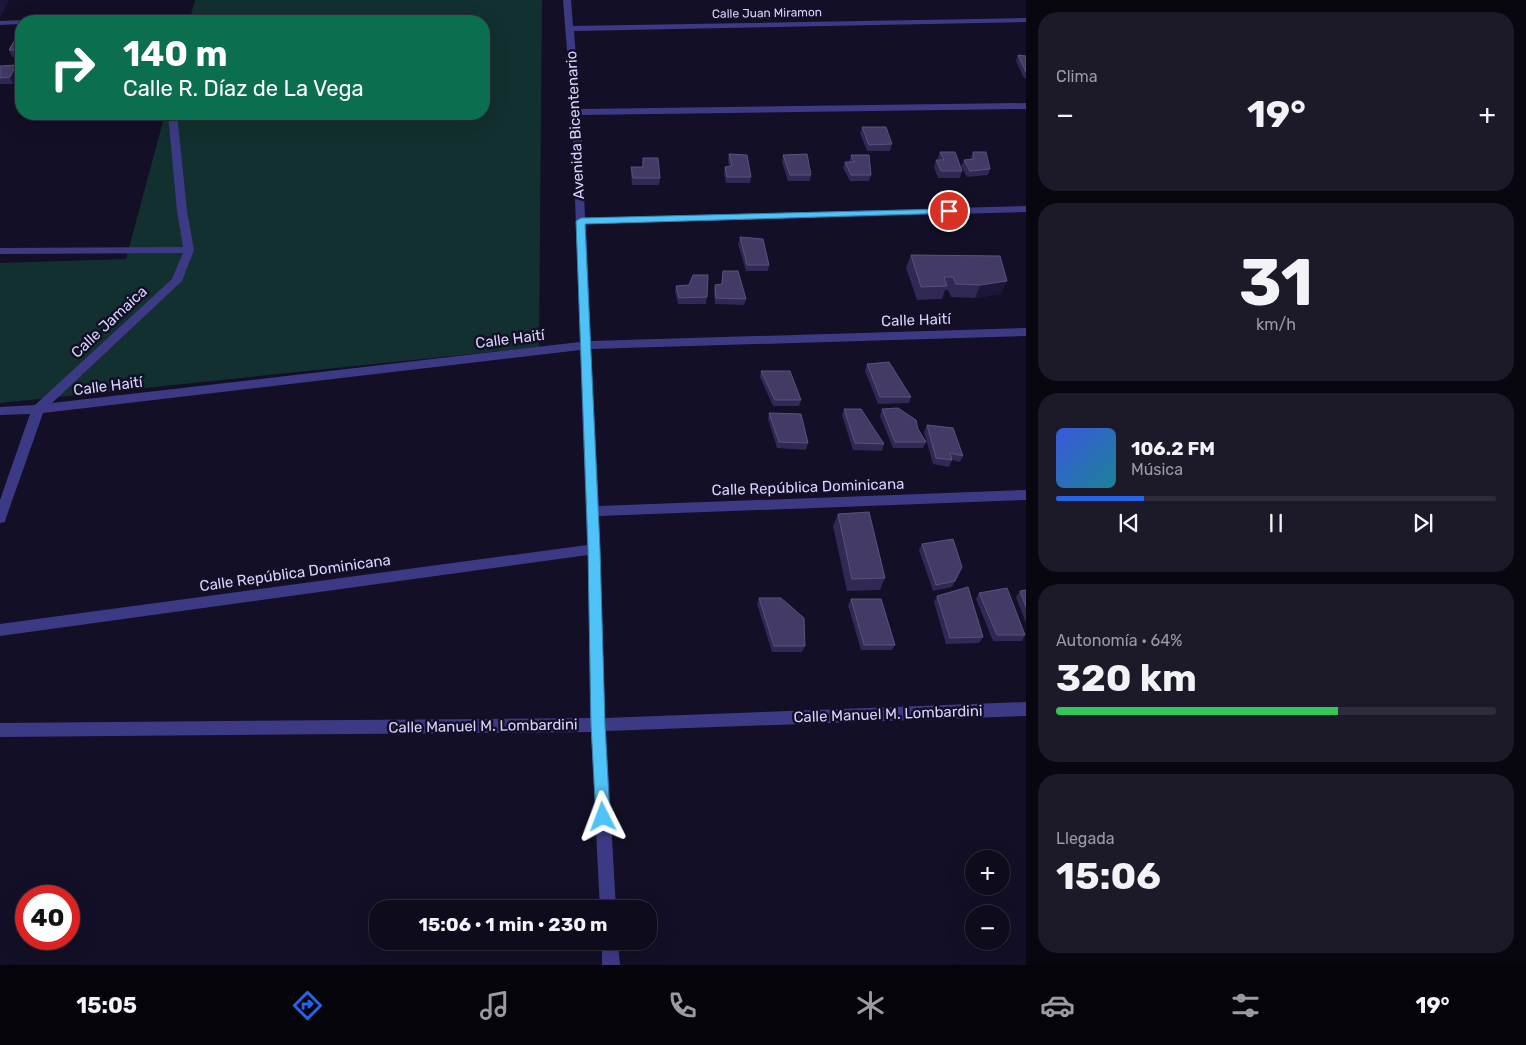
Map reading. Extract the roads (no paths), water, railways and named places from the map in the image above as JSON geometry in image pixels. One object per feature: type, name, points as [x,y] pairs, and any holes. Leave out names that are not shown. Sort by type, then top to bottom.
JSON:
[{"type":"street","name":"Avenida Bicentenario","points":[[567,0],[576,112],[581,221],[594,549],[598,725],[608,900]]},
{"type":"street","name":"Calle Juan Miramon","points":[[569,29],[1026,20]]},
{"type":"street","points":[[0,23],[15,22]]},
{"type":"street","points":[[576,112],[1026,106]]},
{"type":"street","points":[[0,251],[189,250],[182,211],[173,120]]},
{"type":"street","points":[[581,221],[1026,209]]},
{"type":"street","name":"Calle Jamaica","points":[[38,409],[177,281],[189,250]]},
{"type":"street","name":"Calle Haití","points":[[0,411],[38,409],[586,345],[1026,332]]},
{"type":"street","points":[[0,518],[38,409]]},
{"type":"street","name":"Calle República Dominicana","points":[[592,511],[1026,495]]},
{"type":"street","name":"Calle República Dominicana","points":[[0,630],[594,549]]},
{"type":"street","name":"Calle Manuel M. Lombardini","points":[[0,730],[598,725],[1026,708]]},
{"type":"street","points":[[610,950],[611,965]]}]
